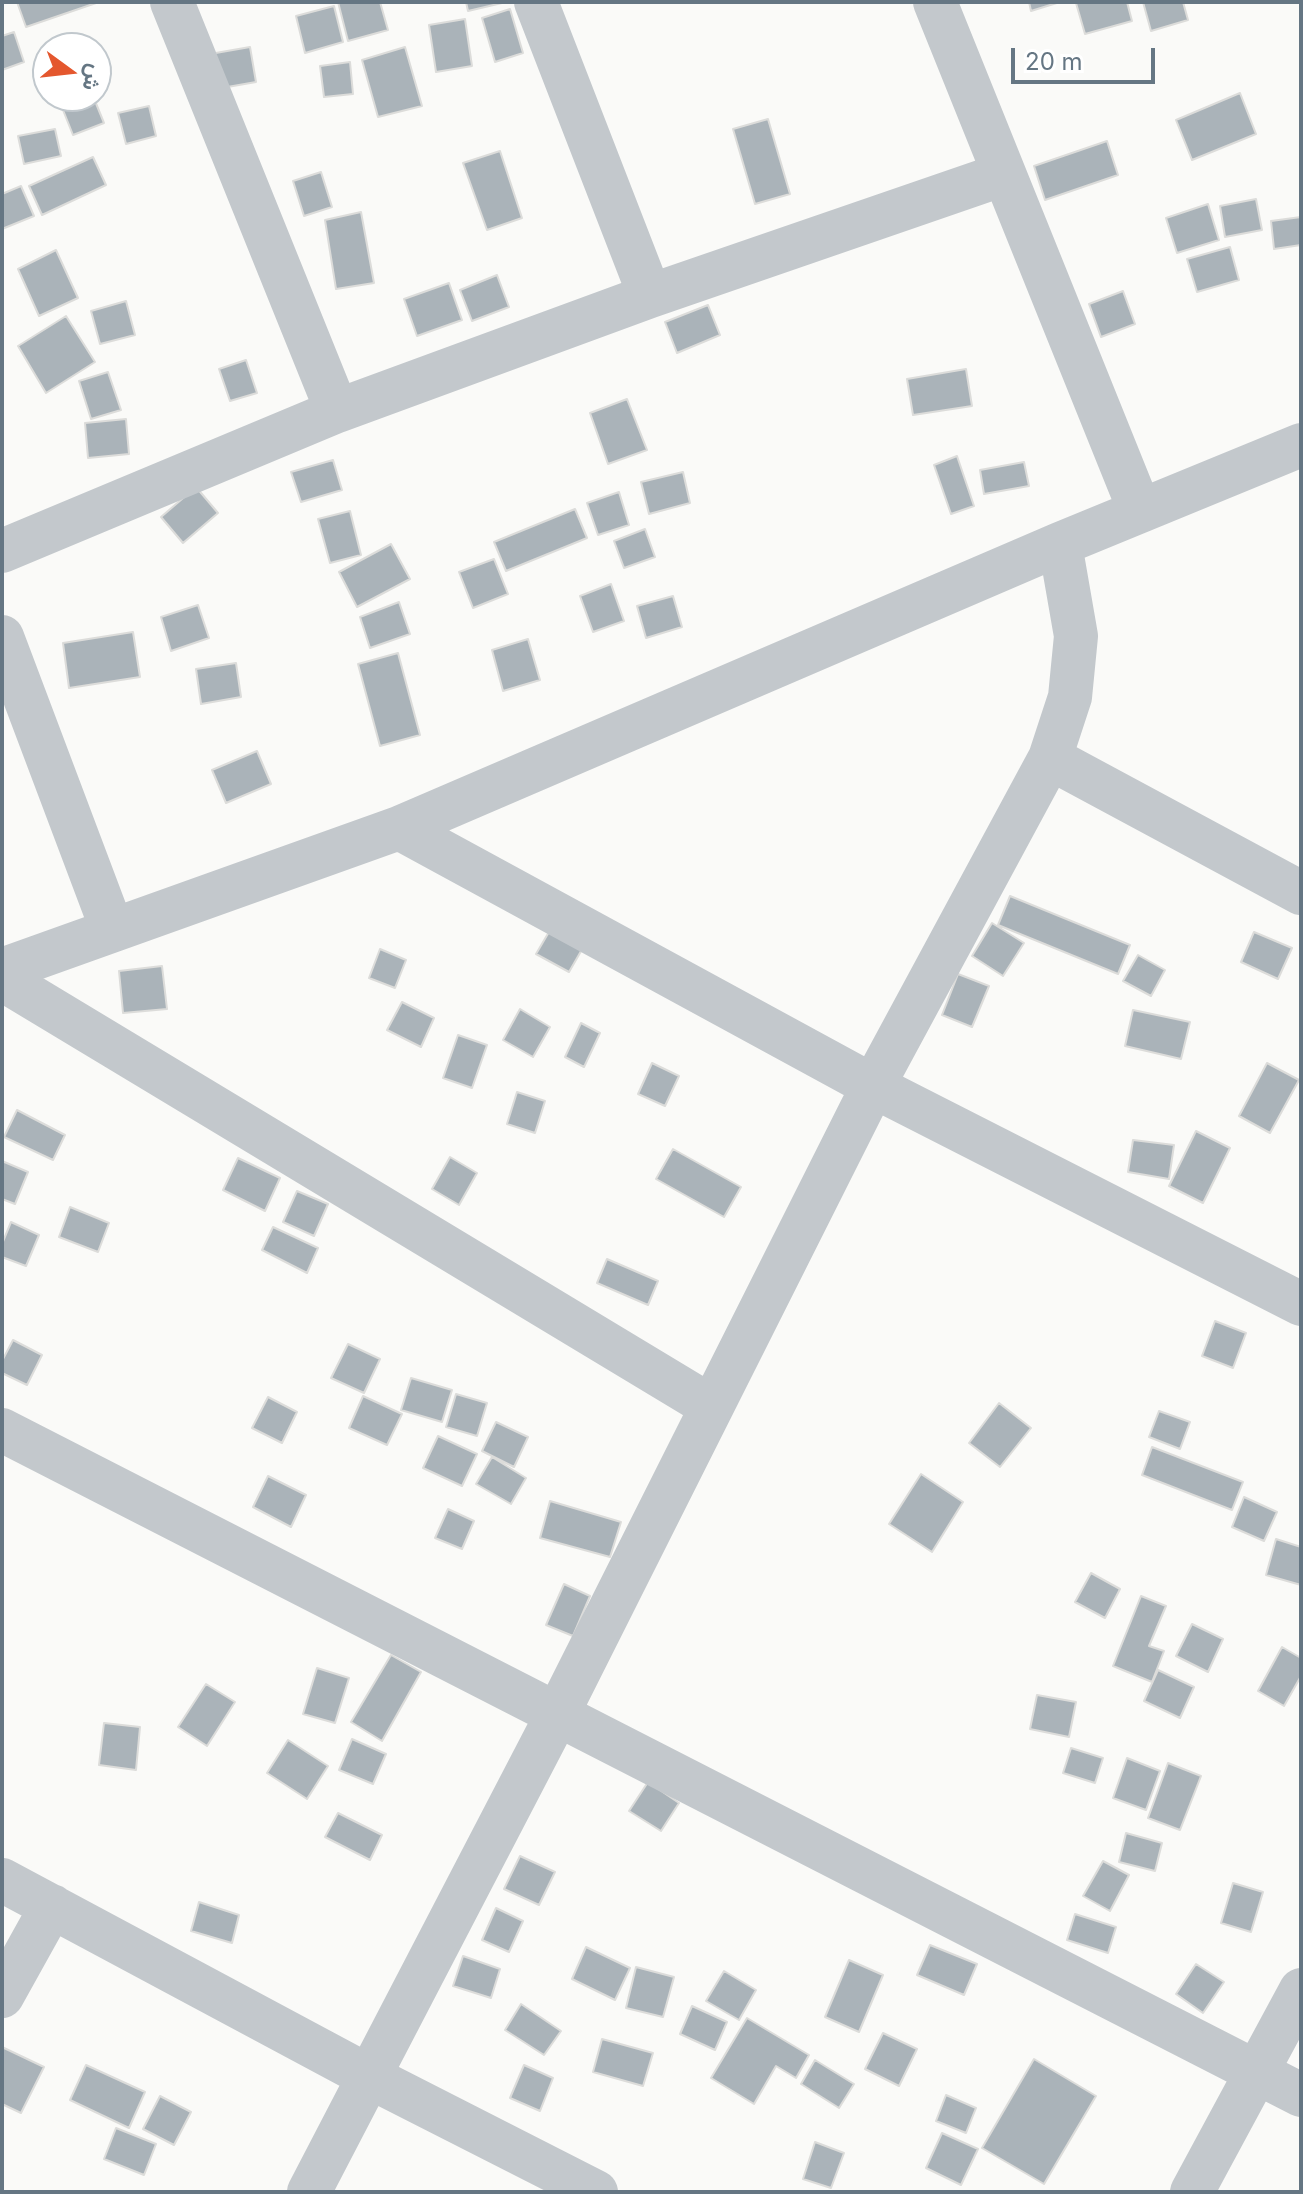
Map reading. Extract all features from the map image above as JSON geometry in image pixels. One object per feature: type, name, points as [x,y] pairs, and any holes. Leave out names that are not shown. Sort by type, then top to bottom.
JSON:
[{"type":"street","points":[[172,2],[337,411]]},
{"type":"street","points":[[536,2],[650,296]]},
{"type":"street","points":[[935,2],[1140,511]]},
{"type":"street","points":[[2,551],[337,411],[650,296],[1004,174]]},
{"type":"street","points":[[2,970],[399,828],[1060,544],[1301,445]]},
{"type":"street","points":[[309,2192],[556,1717],[873,1086],[1050,758],[1070,697],[1076,636],[1060,544]]},
{"type":"street","points":[[2,637],[112,929]]},
{"type":"street","points":[[1050,758],[1301,893]]},
{"type":"street","points":[[399,828],[873,1086],[1301,1304]]},
{"type":"street","points":[[2,979],[712,1407]]},
{"type":"street","points":[[2,1430],[556,1717],[1301,2095]]},
{"type":"street","points":[[2,1880],[368,2076],[596,2192]]},
{"type":"street","points":[[2,1996],[52,1906]]},
{"type":"street","points":[[1192,2192],[1301,1990]]},
{"type":"building","points":[[17,2],[99,2],[26,27]]},
{"type":"building","points":[[338,2],[380,2],[388,30],[348,41]]},
{"type":"building","points":[[466,2],[502,2],[502,3],[468,11]]},
{"type":"building","points":[[1029,2],[1060,2],[1031,11]]},
{"type":"building","points":[[1127,2],[1132,21],[1085,34],[1076,3]]},
{"type":"building","points":[[1143,2],[1183,2],[1188,20],[1151,31]]},
{"type":"building","points":[[334,6],[343,42],[305,53],[296,16]]},
{"type":"building","points":[[510,9],[523,53],[495,62],[482,18]]},
{"type":"building","points":[[465,19],[472,66],[436,72],[429,25]]},
{"type":"building","points":[[14,32],[24,62],[2,70],[2,36]]},
{"type":"building","points":[[250,47],[256,82],[216,89],[210,54]]},
{"type":"building","points":[[405,47],[422,106],[378,117],[362,60]]},
{"type":"building","points":[[350,62],[353,94],[324,97],[320,66]]},
{"type":"building","points":[[1240,93],[1256,134],[1192,160],[1176,120]]},
{"type":"building","points":[[149,106],[156,136],[126,144],[118,113]]},
{"type":"building","points":[[64,112],[100,112],[104,123],[73,135]]},
{"type":"building","points":[[768,119],[790,194],[755,204],[733,129]]},
{"type":"building","points":[[55,129],[61,156],[24,164],[18,136]]},
{"type":"building","points":[[1107,141],[1118,175],[1045,200],[1034,166]]},
{"type":"building","points":[[500,151],[522,218],[487,230],[463,163]]},
{"type":"building","points":[[93,157],[106,185],[42,215],[29,186]]},
{"type":"building","points":[[321,172],[332,207],[304,216],[293,181]]},
{"type":"building","points":[[21,186],[34,216],[2,229],[2,194]]},
{"type":"building","points":[[1256,199],[1262,230],[1225,237],[1220,206]]},
{"type":"building","points":[[1208,204],[1219,240],[1177,253],[1166,218]]},
{"type":"building","points":[[361,212],[374,283],[336,289],[325,220]]},
{"type":"building","points":[[1301,217],[1301,245],[1274,249],[1271,221]]},
{"type":"building","points":[[1230,247],[1239,280],[1197,292],[1187,259]]},
{"type":"building","points":[[56,250],[78,298],[39,316],[18,269]]},
{"type":"building","points":[[497,275],[509,307],[472,321],[460,290]]},
{"type":"building","points":[[449,283],[462,320],[417,336],[404,299]]},
{"type":"building","points":[[1123,291],[1135,324],[1101,337],[1089,304]]},
{"type":"building","points":[[126,301],[135,335],[100,344],[91,311]]},
{"type":"building","points":[[708,305],[720,335],[677,353],[665,322]]},
{"type":"building","points":[[66,316],[95,362],[46,393],[18,346]]},
{"type":"building","points":[[246,360],[257,393],[230,401],[219,369]]},
{"type":"building","points":[[966,369],[972,406],[913,415],[907,379]]},
{"type":"building","points":[[108,372],[121,410],[91,419],[79,381]]},
{"type":"building","points":[[627,399],[647,450],[608,464],[590,413]]},
{"type":"building","points":[[126,419],[129,454],[88,458],[85,423]]},
{"type":"building","points":[[957,456],[974,506],[951,514],[934,465]]},
{"type":"building","points":[[333,460],[342,490],[301,502],[291,472]]},
{"type":"building","points":[[1024,462],[1029,486],[984,494],[980,470]]},
{"type":"building","points":[[683,472],[690,503],[649,514],[641,482]]},
{"type":"building","points":[[196,487],[218,513],[183,543],[161,517]]},
{"type":"building","points":[[619,492],[629,525],[598,535],[587,503]]},
{"type":"building","points":[[575,509],[587,538],[506,571],[494,542]]},
{"type":"building","points":[[350,511],[361,555],[330,563],[318,519]]},
{"type":"building","points":[[645,529],[655,557],[624,568],[614,541]]},
{"type":"building","points":[[391,544],[410,579],[357,607],[339,572]]},
{"type":"building","points":[[494,559],[508,594],[473,608],[459,572]]},
{"type":"building","points":[[611,584],[624,621],[593,632],[580,596]]},
{"type":"building","points":[[673,596],[682,627],[646,638],[637,606]]},
{"type":"building","points":[[399,602],[410,634],[370,648],[360,617]]},
{"type":"building","points":[[198,605],[209,638],[171,651],[161,617]]},
{"type":"building","points":[[133,632],[140,677],[69,688],[63,643]]},
{"type":"building","points":[[528,639],[540,680],[503,691],[492,650]]},
{"type":"building","points":[[398,653],[420,735],[380,746],[358,664]]},
{"type":"building","points":[[236,663],[241,697],[201,704],[196,669]]},
{"type":"building","points":[[257,751],[271,784],[226,803],[212,770]]},
{"type":"building","points":[[1010,896],[1130,945],[1118,974],[998,925]]},
{"type":"building","points":[[556,920],[588,939],[569,972],[536,954]]},
{"type":"building","points":[[992,923],[1024,943],[1003,976],[972,956]]},
{"type":"building","points":[[1254,932],[1292,948],[1278,979],[1241,962]]},
{"type":"building","points":[[380,949],[406,960],[395,988],[369,978]]},
{"type":"building","points":[[1138,955],[1165,970],[1151,996],[1123,981]]},
{"type":"building","points":[[162,966],[167,1009],[123,1013],[119,971]]},
{"type":"building","points":[[958,974],[989,986],[972,1027],[942,1015]]},
{"type":"building","points":[[402,1002],[434,1018],[421,1047],[387,1030]]},
{"type":"building","points":[[520,1009],[550,1027],[533,1057],[503,1040]]},
{"type":"building","points":[[1133,1010],[1190,1022],[1181,1059],[1125,1046]]},
{"type":"building","points":[[581,1023],[600,1033],[584,1067],[565,1057]]},
{"type":"building","points":[[458,1035],[487,1045],[472,1088],[443,1078]]},
{"type":"building","points":[[652,1063],[679,1076],[665,1106],[638,1094]]},
{"type":"building","points":[[1267,1063],[1299,1080],[1270,1133],[1239,1116]]},
{"type":"building","points":[[517,1092],[545,1101],[535,1133],[507,1124]]},
{"type":"building","points":[[17,1110],[65,1135],[53,1160],[4,1137]]},
{"type":"building","points":[[1196,1131],[1230,1148],[1203,1203],[1169,1186]]},
{"type":"building","points":[[1133,1140],[1174,1145],[1169,1179],[1128,1172]]},
{"type":"building","points":[[673,1149],[741,1187],[724,1217],[656,1179]]},
{"type":"building","points":[[450,1157],[477,1173],[459,1205],[432,1189]]},
{"type":"building","points":[[238,1158],[280,1178],[265,1211],[223,1190]]},
{"type":"building","points":[[2,1161],[28,1172],[15,1204],[2,1199]]},
{"type":"building","points":[[297,1191],[328,1204],[314,1236],[283,1222]]},
{"type":"building","points":[[70,1207],[109,1223],[98,1252],[59,1237]]},
{"type":"building","points":[[11,1222],[39,1235],[26,1266],[2,1257],[2,1244]]},
{"type":"building","points":[[273,1227],[318,1248],[307,1273],[262,1250]]},
{"type":"building","points":[[607,1259],[658,1281],[648,1305],[597,1283]]},
{"type":"building","points":[[1215,1321],[1246,1333],[1233,1368],[1202,1356]]},
{"type":"building","points":[[13,1340],[42,1355],[27,1385],[2,1373],[2,1361]]},
{"type":"building","points":[[348,1344],[380,1359],[364,1393],[331,1378]]},
{"type":"building","points":[[411,1378],[452,1390],[442,1422],[401,1410]]},
{"type":"building","points":[[456,1394],[487,1403],[477,1436],[446,1427]]},
{"type":"building","points":[[363,1396],[402,1414],[387,1445],[349,1428]]},
{"type":"building","points":[[268,1397],[297,1412],[282,1443],[252,1428]]},
{"type":"building","points":[[999,1403],[1031,1428],[1000,1467],[969,1443]]},
{"type":"building","points":[[1159,1411],[1190,1422],[1180,1449],[1149,1437]]},
{"type":"building","points":[[496,1422],[528,1437],[514,1467],[482,1451]]},
{"type":"building","points":[[438,1436],[477,1454],[462,1486],[423,1468]]},
{"type":"building","points":[[1152,1447],[1243,1482],[1232,1510],[1142,1475]]},
{"type":"building","points":[[492,1457],[526,1478],[511,1504],[476,1484]]},
{"type":"building","points":[[921,1474],[963,1502],[932,1552],[889,1524]]},
{"type":"building","points":[[268,1476],[306,1495],[291,1527],[253,1507]]},
{"type":"building","points":[[1244,1497],[1277,1512],[1264,1541],[1232,1527]]},
{"type":"building","points":[[550,1501],[621,1522],[610,1557],[540,1538]]},
{"type":"building","points":[[448,1509],[474,1521],[462,1549],[435,1538]]},
{"type":"building","points":[[1276,1539],[1301,1547],[1301,1585],[1266,1575]]},
{"type":"building","points":[[1091,1573],[1120,1589],[1105,1618],[1075,1602]]},
{"type":"building","points":[[564,1584],[590,1596],[573,1636],[546,1625]]},
{"type":"building","points":[[1141,1596],[1166,1606],[1149,1646],[1164,1651],[1152,1682],[1113,1666]]},
{"type":"building","points":[[1192,1624],[1223,1639],[1208,1672],[1176,1656]]},
{"type":"building","points":[[1282,1647],[1301,1658],[1301,1676],[1284,1706],[1258,1691]]},
{"type":"building","points":[[391,1655],[421,1672],[382,1741],[351,1722]]},
{"type":"building","points":[[317,1668],[349,1678],[335,1723],[303,1714]]},
{"type":"building","points":[[1158,1670],[1194,1687],[1180,1718],[1144,1701]]},
{"type":"building","points":[[206,1684],[235,1702],[207,1746],[178,1727]]},
{"type":"building","points":[[1037,1695],[1076,1702],[1069,1737],[1030,1729]]},
{"type":"building","points":[[104,1723],[140,1727],[136,1770],[99,1765]]},
{"type":"building","points":[[352,1739],[386,1754],[373,1784],[339,1770]]},
{"type":"building","points":[[288,1740],[328,1766],[307,1799],[267,1773]]},
{"type":"building","points":[[1071,1748],[1103,1758],[1095,1783],[1063,1773]]},
{"type":"building","points":[[1127,1758],[1160,1771],[1146,1810],[1113,1798]]},
{"type":"building","points":[[1168,1763],[1201,1776],[1180,1830],[1148,1818]]},
{"type":"building","points":[[648,1782],[679,1803],[661,1831],[629,1811]]},
{"type":"building","points":[[338,1813],[382,1835],[370,1860],[325,1837]]},
{"type":"building","points":[[1126,1833],[1162,1843],[1155,1871],[1119,1862]]},
{"type":"building","points":[[520,1856],[555,1872],[539,1905],[504,1889]]},
{"type":"building","points":[[1103,1861],[1129,1875],[1110,1911],[1083,1896]]},
{"type":"building","points":[[1233,1883],[1263,1892],[1251,1932],[1221,1923]]},
{"type":"building","points":[[199,1902],[239,1915],[232,1943],[191,1931]]},
{"type":"building","points":[[496,1908],[523,1921],[509,1952],[482,1940]]},
{"type":"building","points":[[1075,1914],[1116,1927],[1108,1953],[1067,1940]]},
{"type":"building","points":[[930,1945],[977,1964],[964,1995],[917,1975]]},
{"type":"building","points":[[586,1947],[630,1968],[615,2000],[572,1979]]},
{"type":"building","points":[[463,1956],[500,1969],[491,1998],[453,1986]]},
{"type":"building","points":[[849,1960],[883,1975],[859,2032],[825,2017]]},
{"type":"building","points":[[1196,1964],[1224,1982],[1203,2013],[1176,1994]]},
{"type":"building","points":[[636,1967],[674,1977],[663,2017],[626,2008]]},
{"type":"building","points":[[724,1971],[756,1990],[739,2020],[706,2001]]},
{"type":"building","points":[[521,2004],[561,2031],[544,2055],[505,2030]]},
{"type":"building","points":[[692,2006],[727,2022],[715,2050],[680,2034]]},
{"type":"building","points":[[747,2018],[809,2055],[796,2078],[776,2066],[754,2104],[711,2078]]},
{"type":"building","points":[[883,2033],[917,2049],[899,2086],[865,2069]]},
{"type":"building","points":[[602,2039],[653,2053],[643,2086],[593,2072]]},
{"type":"building","points":[[2,2047],[44,2067],[21,2113],[2,2104]]},
{"type":"building","points":[[1034,2059],[1096,2096],[1044,2184],[982,2148]]},
{"type":"building","points":[[815,2060],[854,2084],[839,2108],[801,2084]]},
{"type":"building","points":[[86,2065],[145,2092],[129,2128],[70,2100]]},
{"type":"building","points":[[524,2065],[553,2078],[540,2111],[510,2098]]},
{"type":"building","points":[[946,2095],[976,2108],[966,2133],[936,2121]]},
{"type":"building","points":[[160,2096],[191,2112],[174,2145],[143,2129]]},
{"type":"building","points":[[116,2128],[156,2144],[144,2175],[104,2159]]},
{"type":"building","points":[[942,2133],[978,2149],[961,2185],[926,2168]]},
{"type":"building","points":[[815,2142],[844,2153],[831,2188],[803,2179]]}]
